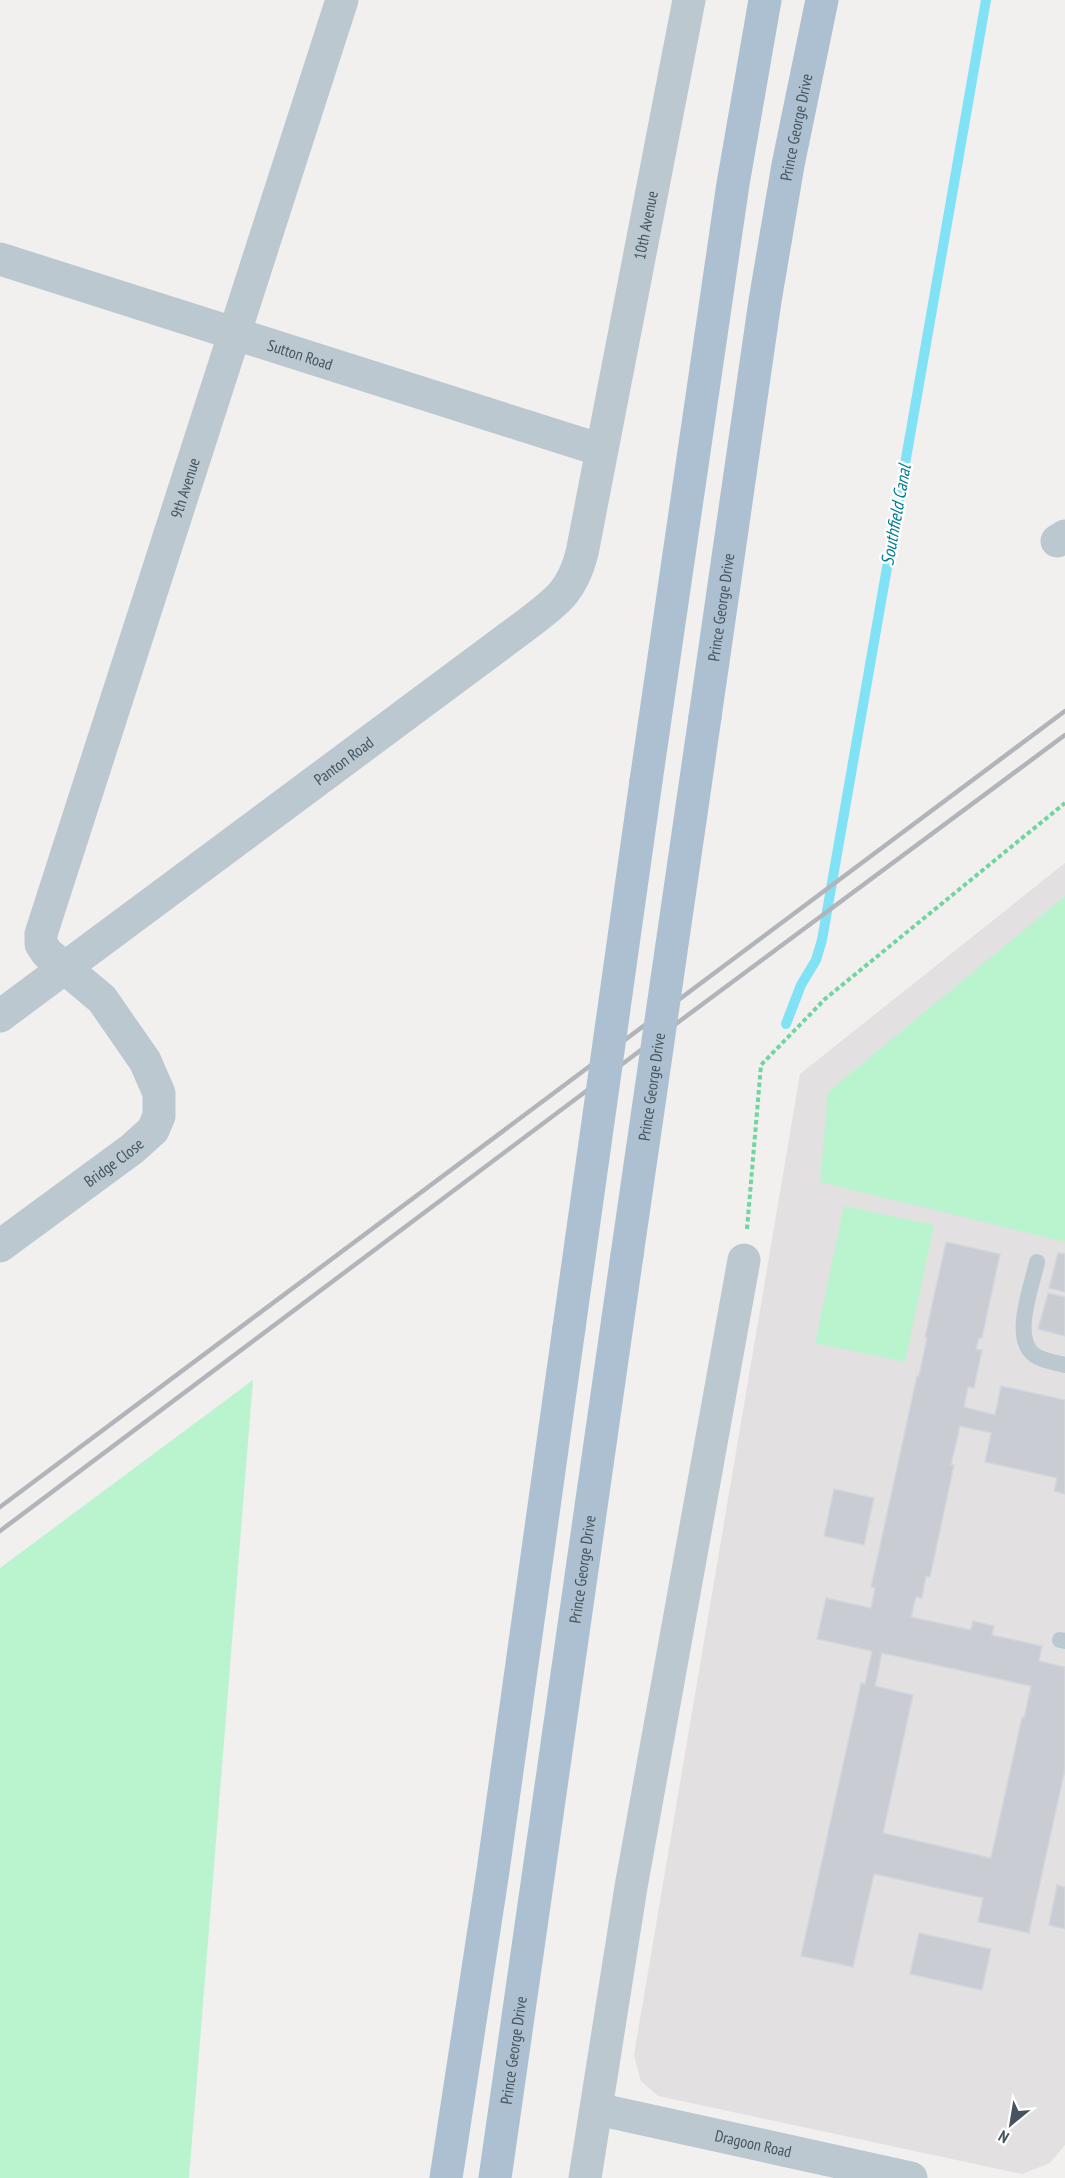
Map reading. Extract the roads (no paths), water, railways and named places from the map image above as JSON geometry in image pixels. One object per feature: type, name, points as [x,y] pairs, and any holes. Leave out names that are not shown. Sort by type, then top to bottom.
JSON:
[{"type":"main road","points":[[446,2178],[493,1871],[568,1328],[733,184],[765,0]]},
{"type":"main road","name":"Prince George Drive","points":[[495,2178],[765,301],[788,165],[822,0]]},
{"type":"street","name":"9th Avenue","points":[[64,969],[41,944],[43,924],[342,0]]},
{"type":"street","name":"10th Avenue","points":[[601,450],[689,0]]},
{"type":"street","name":"Sutton Road","points":[[0,259],[601,450]]},
{"type":"street","name":"Panton Road","points":[[0,1016],[558,601],[570,585],[577,570],[601,450]]},
{"type":"street","name":"Bridge Close","points":[[0,1246],[132,1149],[153,1130],[159,1116],[159,1093],[145,1061],[102,999],[64,969]]},
{"type":"street","points":[[585,2178],[631,1887],[744,1260]]},
{"type":"street","name":"Dragoon Road","points":[[597,2109],[911,2178]]},
{"type":"lane","points":[[1037,1262],[1024,1323],[1024,1340],[1027,1348],[1035,1356],[1065,1365]]},
{"type":"waterway","name":"Southfield Canal","points":[[786,1024],[801,985],[816,960],[822,940],[986,0]]},
{"type":"railway","points":[[0,1507],[1065,711]]},
{"type":"railway","points":[[0,1531],[1065,735]]}]
